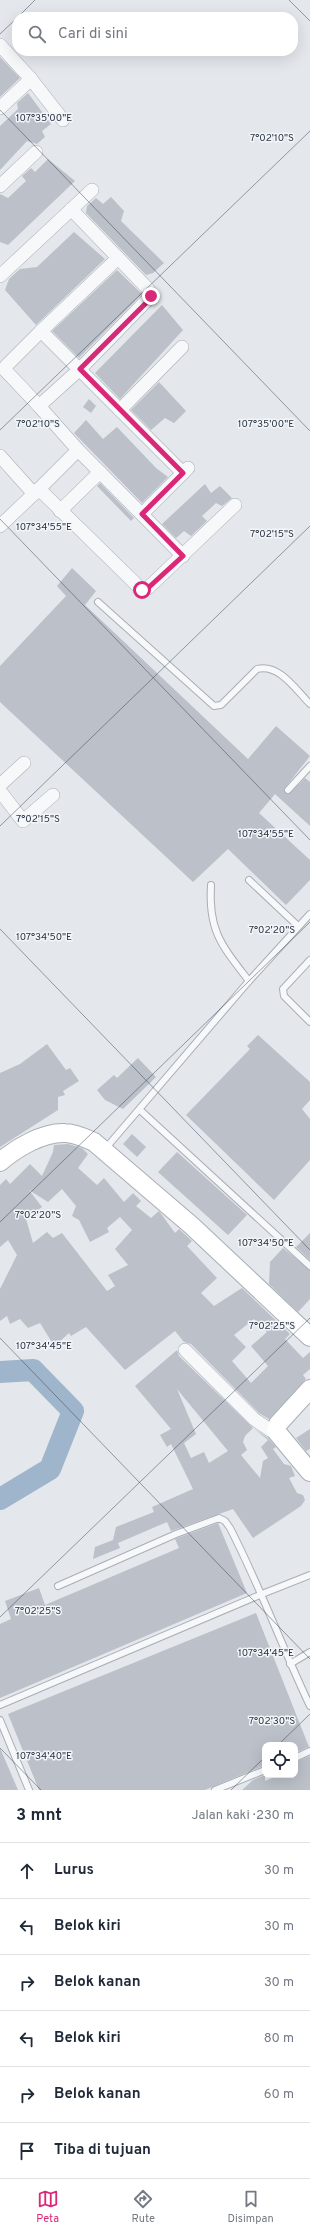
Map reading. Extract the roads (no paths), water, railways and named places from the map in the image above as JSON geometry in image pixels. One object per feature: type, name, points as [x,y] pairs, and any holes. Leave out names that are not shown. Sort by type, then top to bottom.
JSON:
[{"type":"street","points":[[0,45],[31,79],[62,120]]},
{"type":"street","points":[[0,108],[31,79]]},
{"type":"street","points":[[0,186],[36,152]]},
{"type":"street","points":[[0,274],[92,190]]},
{"type":"street","points":[[38,406],[80,369],[150,299],[150,291],[71,209]]},
{"type":"street","points":[[118,258],[41,331],[6,366],[5,370],[78,450],[183,556]]},
{"type":"street","points":[[41,331],[120,410],[186,470],[142,514]]},
{"type":"street","points":[[120,410],[182,347]]},
{"type":"street","points":[[0,526],[37,492],[78,450]]},
{"type":"street","points":[[0,456],[142,590],[148,588],[235,505]]},
{"type":"street","points":[[60,511],[100,472]]},
{"type":"street","points":[[0,786],[24,763]]},
{"type":"street","points":[[0,792],[23,821],[52,795]]},
{"type":"street","points":[[0,1162],[27,1144],[47,1136],[64,1133],[79,1135],[105,1149],[192,1226],[310,1337]]},
{"type":"street","points":[[185,1350],[254,1419],[270,1430],[276,1431],[310,1472]]},
{"type":"street","points":[[276,1431],[278,1424],[310,1389]]},
{"type":"lane","points":[[98,602],[214,706],[221,705],[257,669],[264,668],[271,669],[279,673],[310,704]]},
{"type":"lane","points":[[288,790],[310,766]]},
{"type":"lane","points":[[249,880],[298,926]]},
{"type":"lane","points":[[211,885],[210,903],[214,928],[223,947],[249,981]]},
{"type":"lane","points":[[105,1149],[249,981],[310,914]]},
{"type":"lane","points":[[310,960],[283,989],[284,996],[310,1022]]},
{"type":"lane","points":[[140,1110],[310,1266]]},
{"type":"lane","points":[[58,1586],[176,1534],[219,1518],[225,1521],[230,1528],[262,1594],[290,1664],[310,1706]]},
{"type":"lane","points":[[0,1705],[310,1575]]},
{"type":"lane","points":[[290,1664],[310,1652]]},
{"type":"lane","points":[[0,1720],[29,1790]]},
{"type":"lane","points":[[298,1757],[310,1751]]},
{"type":"lane","points":[[216,1790],[262,1771]]},
{"type":"waterway","points":[[0,1372],[33,1370],[73,1411],[50,1469],[0,1499]]}]
